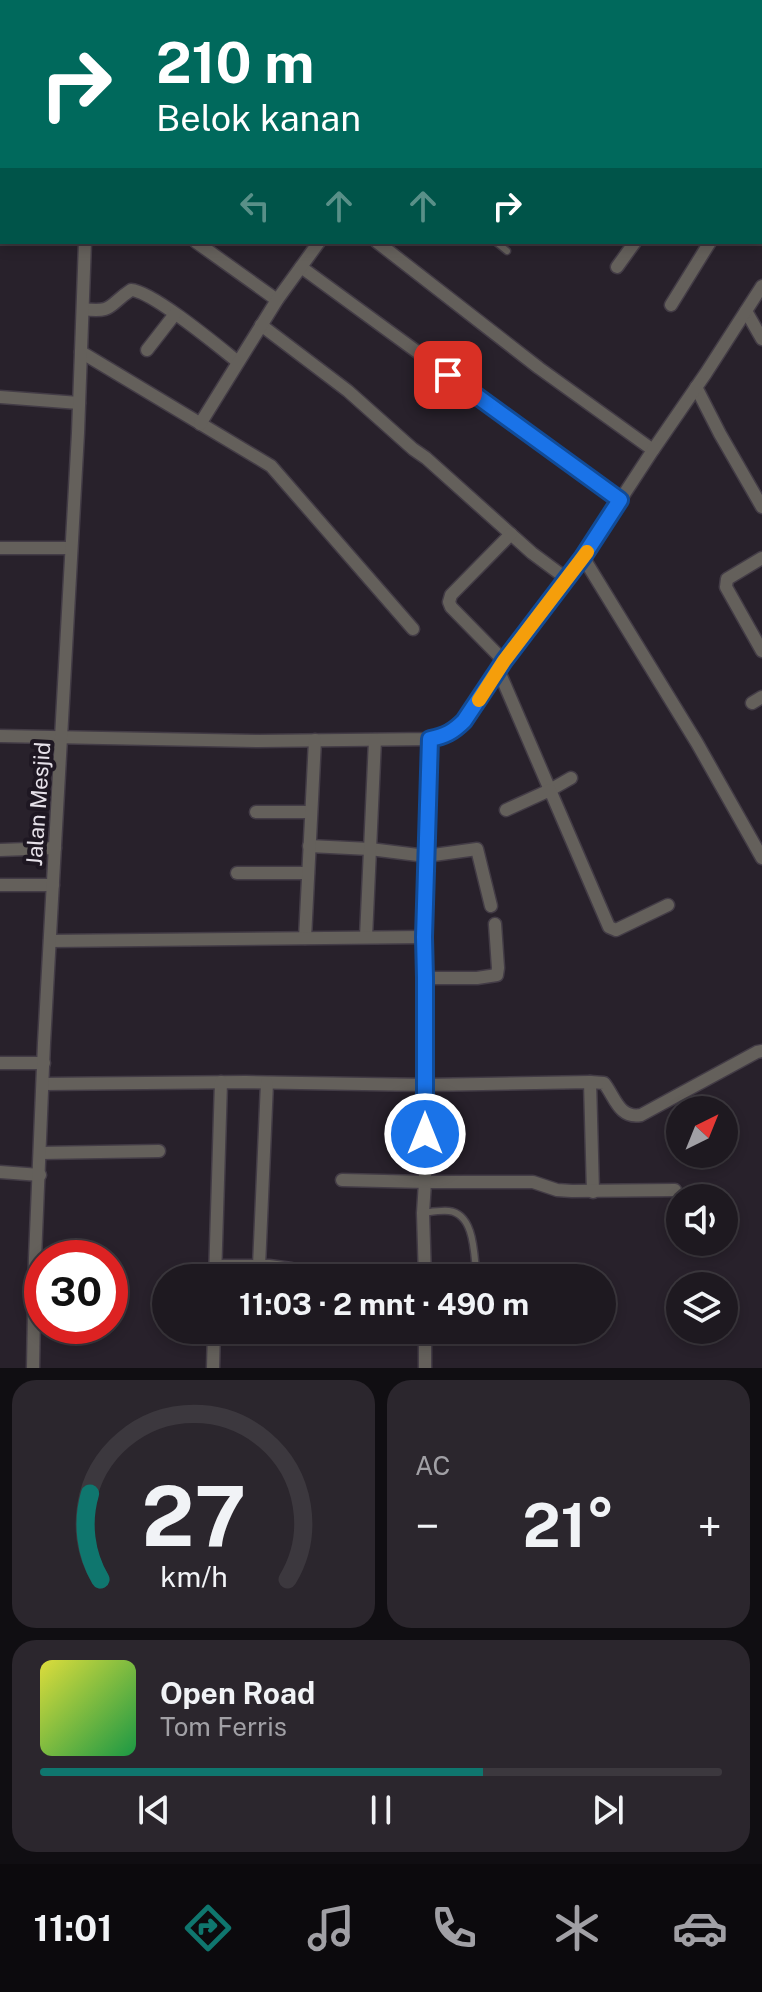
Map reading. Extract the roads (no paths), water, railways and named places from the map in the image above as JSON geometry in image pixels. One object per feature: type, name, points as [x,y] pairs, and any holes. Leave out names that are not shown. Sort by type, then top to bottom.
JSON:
[{"type":"street","name":"Jalan Mesjid","points":[[33,1368],[43,1084],[63,736],[85,244]]},
{"type":"street","points":[[199,244],[277,300]]},
{"type":"street","points":[[200,424],[277,300],[317,244]]},
{"type":"street","points":[[380,244],[539,368],[653,450]]},
{"type":"street","points":[[617,267],[634,244]]},
{"type":"street","points":[[671,305],[709,244]]},
{"type":"street","points":[[301,267],[620,500]]},
{"type":"street","points":[[0,736],[259,741],[430,739],[445,736],[455,730],[476,705],[501,665],[583,557],[762,286]]},
{"type":"street","points":[[83,309],[106,310],[131,290],[138,291],[175,314],[238,362]]},
{"type":"street","points":[[746,311],[762,339]]},
{"type":"street","points":[[147,350],[175,314]]},
{"type":"street","points":[[261,325],[368,408],[532,553],[567,579]]},
{"type":"street","points":[[81,352],[271,466],[413,629]]},
{"type":"street","points":[[696,387],[762,507]]},
{"type":"street","points":[[0,397],[79,403]]},
{"type":"street","points":[[511,534],[451,595],[451,607],[501,665],[609,927],[616,930],[668,905]]},
{"type":"street","points":[[0,548],[71,548]]},
{"type":"street","points":[[583,557],[697,743],[762,858]]},
{"type":"street","points":[[762,558],[733,574],[727,579],[726,587],[762,651]]},
{"type":"street","points":[[425,1264],[424,937],[430,739]]},
{"type":"street","points":[[305,938],[315,740]]},
{"type":"street","points":[[366,937],[375,740]]},
{"type":"street","points":[[506,810],[571,778]]},
{"type":"street","points":[[256,812],[310,812]]},
{"type":"street","points":[[309,846],[426,856],[476,845],[491,906]]},
{"type":"street","points":[[0,850],[55,848]]},
{"type":"street","points":[[237,873],[308,873]]},
{"type":"street","points":[[0,885],[53,885]]},
{"type":"street","points":[[425,978],[497,975],[495,924]]},
{"type":"street","points":[[50,941],[424,937]]},
{"type":"street","points":[[43,1084],[221,1082],[426,1085],[590,1082],[604,1083],[625,1114],[632,1117],[762,1051]]},
{"type":"street","points":[[0,1063],[44,1063]]},
{"type":"street","points":[[215,1264],[221,1082]]},
{"type":"street","points":[[590,1082],[593,1192]]},
{"type":"street","points":[[259,1264],[267,1083]]},
{"type":"street","points":[[40,1153],[159,1151]]},
{"type":"street","points":[[0,1172],[40,1175]]},
{"type":"street","points":[[342,1180],[533,1182],[557,1190],[593,1192],[666,1190]]},
{"type":"street","points":[[213,1368],[214,1344]]},
{"type":"street","points":[[425,1344],[425,1368]]},
{"type":"lane","points":[[498,244],[507,251]]},
{"type":"lane","points":[[423,1213],[448,1211],[460,1215],[473,1239],[475,1264]]}]
